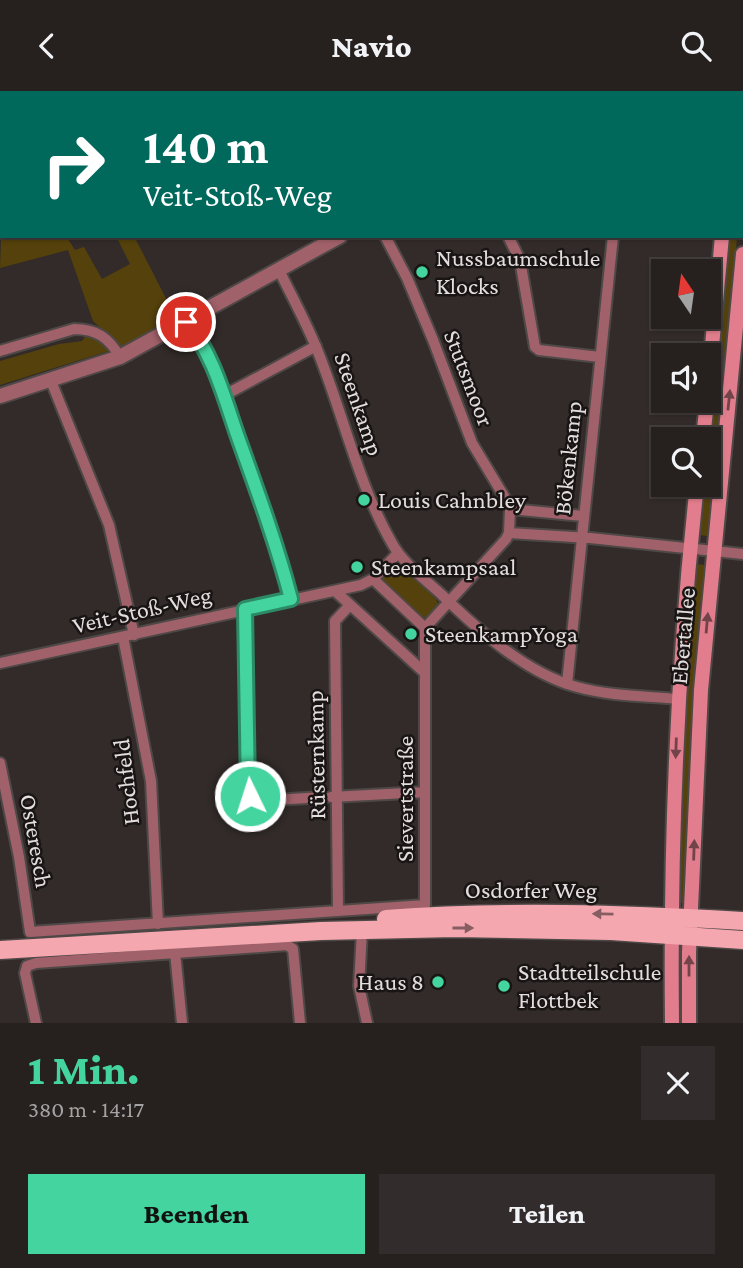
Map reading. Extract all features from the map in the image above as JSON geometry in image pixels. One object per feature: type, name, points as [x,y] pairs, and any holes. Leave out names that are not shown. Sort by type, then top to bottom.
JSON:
[{"type":"main road","points":[[712,343],[722,238]]},
{"type":"main road","name":"Ebertallee","points":[[689,1023],[701,690],[743,254]]},
{"type":"main road","name":"Ebertallee","points":[[672,1023],[671,916],[678,699],[696,497]]},
{"type":"main road","name":"Osdorfer Weg","points":[[321,931],[367,920],[505,912],[671,916],[743,921]]},
{"type":"main road","name":"Osdorfer Weg","points":[[4,950],[362,930],[549,929],[743,940]]},
{"type":"street","points":[[0,396],[120,358],[336,238]]},
{"type":"street","name":"Stutsmoor","points":[[386,238],[407,278],[433,340],[472,443],[510,509]]},
{"type":"street","points":[[509,238],[520,260],[535,347],[539,350],[600,357]]},
{"type":"street","name":"Bökenkamp","points":[[567,684],[613,238]]},
{"type":"street","name":"Steenkamp","points":[[279,270],[316,346],[361,474],[398,553],[469,621],[552,678],[567,684],[620,695],[678,699]]},
{"type":"street","points":[[186,322],[215,373],[278,551],[291,599]]},
{"type":"street","points":[[0,351],[74,329],[87,329],[105,337],[120,358]]},
{"type":"street","points":[[223,396],[316,346]]},
{"type":"street","name":"Hochfeld","points":[[51,381],[109,525],[151,781],[158,924]]},
{"type":"street","points":[[373,579],[425,628],[506,539],[509,533],[510,509],[583,516]]},
{"type":"street","points":[[509,533],[743,554]]},
{"type":"street","points":[[335,591],[361,585],[373,579],[398,553]]},
{"type":"street","points":[[335,591],[425,673]]},
{"type":"street","name":"Veit-Stoß-Weg","points":[[0,663],[335,591]]},
{"type":"street","name":"Rüsternkamp","points":[[338,910],[330,797],[335,621],[350,605]]},
{"type":"street","points":[[245,609],[250,796],[256,801],[425,792]]},
{"type":"street","name":"Sievertstraße","points":[[425,628],[425,905]]},
{"type":"street","name":"Osteresch","points":[[0,762],[19,857],[30,932],[158,924]]},
{"type":"street","points":[[158,924],[425,905],[443,915]]},
{"type":"street","points":[[362,930],[359,985],[367,1023]]},
{"type":"street","points":[[36,1023],[25,973],[27,966],[36,963],[287,945],[293,949],[300,1023]]},
{"type":"street","name":"Osdorfer Weg","points":[[4,950],[27,966]]},
{"type":"street","points":[[176,952],[182,1023]]},
{"type":"shaded area","points":[[1,238],[67,238],[75,250],[84,247],[102,279],[130,264],[117,238],[135,238],[173,312],[172,319],[122,348],[93,321],[68,250],[0,268]]},
{"type":"shaded area","points":[[728,238],[737,238],[721,413],[721,343],[718,343]]},
{"type":"shaded area","points":[[86,335],[98,338],[112,350],[0,385],[0,361],[59,344],[82,341]]},
{"type":"shaded area","points":[[711,413],[721,413],[719,427],[710,427]]},
{"type":"shaded area","points":[[703,497],[711,497],[707,536],[699,535]]},
{"type":"shaded area","points":[[395,562],[436,599],[438,604],[427,617],[422,618],[381,580],[380,577]]},
{"type":"shaded area","points":[[693,564],[707,565],[706,581],[703,581],[693,702],[685,883],[687,903],[678,903],[678,848]]},
{"type":"place","name":"Nussbaumschule Klocks","points":[[422,272]]},
{"type":"place","name":"Louis Cahnbley","points":[[364,500]]},
{"type":"place","name":"Steenkampsaal","points":[[357,567]]},
{"type":"place","name":"SteenkampYoga","points":[[411,634]]},
{"type":"place","name":"Haus 8","points":[[438,982]]},
{"type":"place","name":"Stadtteilschule Flottbek","points":[[504,986]]},
{"type":"route","points":[[186,322],[215,373],[278,551],[291,599],[245,609],[250,796]]}]
